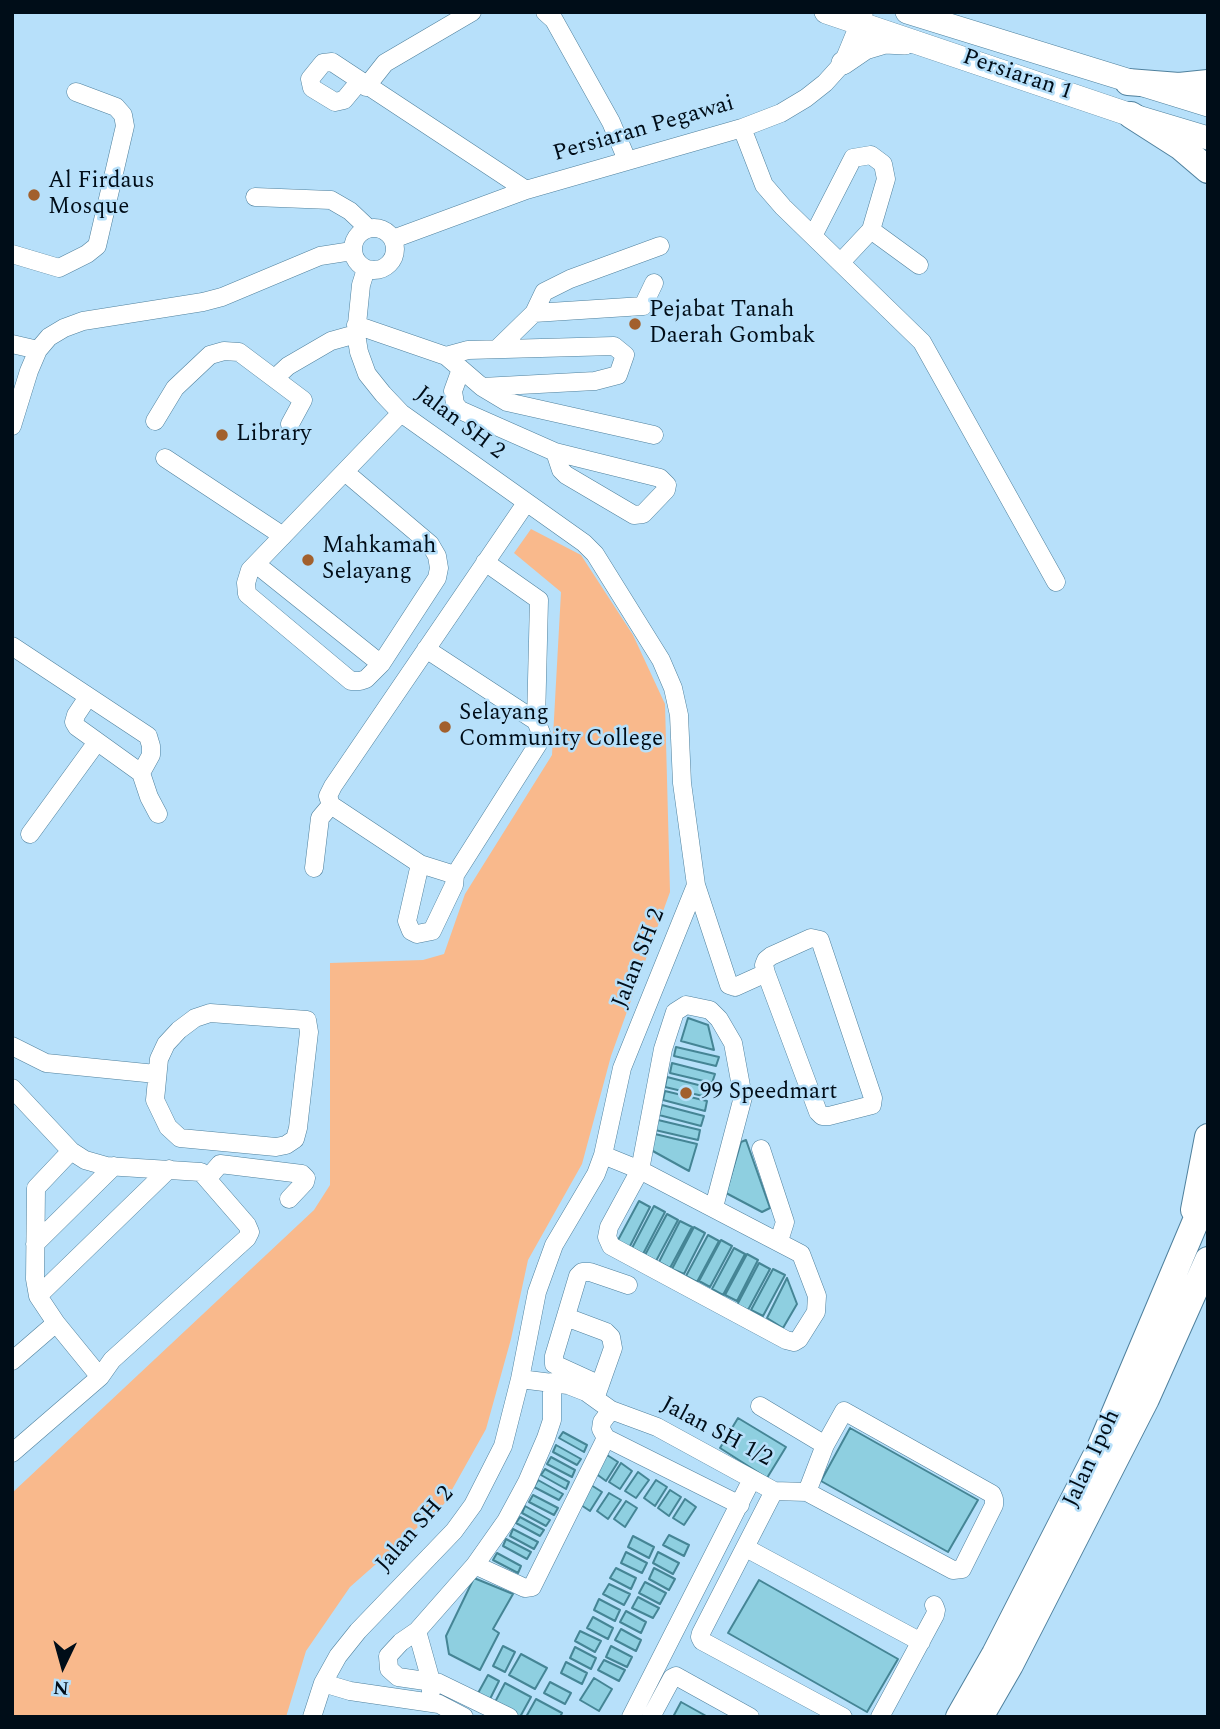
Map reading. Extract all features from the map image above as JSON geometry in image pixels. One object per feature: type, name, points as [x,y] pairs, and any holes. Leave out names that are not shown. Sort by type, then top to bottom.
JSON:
[{"type":"highway","points":[[1128,82],[1179,86],[1208,83]]},
{"type":"highway","points":[[1131,115],[1181,147],[1208,170]]},
{"type":"highway","points":[[1190,1233],[1208,1137]]},
{"type":"highway","name":"Jalan Ipoh","points":[[959,1717],[995,1654],[1100,1448],[1208,1192]]},
{"type":"highway","name":"Jalan Ipoh","points":[[980,1717],[1146,1399],[1208,1260]]},
{"type":"highway","points":[[1068,1551],[1113,1481],[1159,1400],[1208,1294]]},
{"type":"main road","name":"Persiaran 1","points":[[826,12],[863,18],[922,45],[1208,138]]},
{"type":"main road","name":"Persiaran 1","points":[[907,12],[1208,105]]},
{"type":"main road","points":[[843,63],[865,48],[885,41],[922,45]]},
{"type":"street","points":[[472,12],[453,17],[385,63],[363,84],[526,190]]},
{"type":"street","points":[[545,12],[554,20],[611,122],[627,160]]},
{"type":"street","name":"Persiaran Pegawai","points":[[393,239],[526,190],[742,128],[781,113],[825,83],[843,63],[863,18]]},
{"type":"street","points":[[12,254],[59,268],[97,246],[125,126],[123,115],[116,107],[76,92]]},
{"type":"street","points":[[742,128],[764,185],[922,342],[1056,582]]},
{"type":"street","points":[[813,236],[853,158],[871,155],[883,164],[886,178],[871,230],[841,262]]},
{"type":"street","points":[[255,197],[331,200],[350,211],[368,228]]},
{"type":"street","points":[[368,228],[382,229],[393,239],[395,253],[387,265],[374,270],[359,265],[352,251],[356,236],[368,228]]},
{"type":"street","points":[[871,230],[919,265]]},
{"type":"street","points":[[497,349],[534,313],[544,292],[570,279],[660,246]]},
{"type":"street","points":[[12,426],[38,349],[49,337],[83,321],[212,299],[320,256],[352,251]]},
{"type":"street","name":"Jalan SH 2","points":[[312,1717],[323,1683],[338,1656],[358,1631],[454,1531],[473,1505],[503,1446],[520,1379],[537,1292],[554,1245],[596,1174],[603,1155],[622,1068],[696,885],[682,783],[678,715],[673,688],[661,660],[595,554],[584,543],[401,413],[367,374],[359,352],[356,330],[361,285],[366,269]]},
{"type":"street","points":[[534,313],[643,306],[654,283]]},
{"type":"street","points":[[275,378],[288,366],[356,330],[446,356],[482,387],[507,402],[654,435]]},
{"type":"street","points":[[12,344],[38,349]]},
{"type":"street","points":[[446,356],[468,350],[614,346],[625,355],[618,375],[595,381],[482,387]]},
{"type":"street","points":[[155,421],[175,388],[210,355],[224,351],[239,352],[303,400],[290,424]]},
{"type":"street","points":[[461,369],[453,391],[455,404],[460,410],[555,452],[660,478],[667,485],[666,490],[643,514],[634,515],[566,475],[561,470],[555,452]]},
{"type":"street","points":[[345,472],[430,544],[438,556],[439,568],[437,578],[381,664],[366,679],[351,681],[247,594],[246,583],[250,570],[401,413]]},
{"type":"street","points":[[165,458],[283,536]]},
{"type":"street","points":[[455,875],[420,864],[331,805],[328,796],[332,786],[526,503]]},
{"type":"street","points":[[420,864],[407,921],[411,931],[417,934],[432,931],[454,885],[455,875],[538,744],[541,733],[536,721],[539,600],[485,562]]},
{"type":"street","points":[[256,564],[381,664]]},
{"type":"street","points":[[12,646],[148,736],[151,755],[141,773]]},
{"type":"street","points":[[426,649],[536,721]]},
{"type":"street","points":[[88,697],[74,722],[77,727],[141,773],[158,814]]},
{"type":"street","points":[[30,834],[97,742]]},
{"type":"street","points":[[314,869],[320,818],[331,805]]},
{"type":"street","points":[[696,885],[729,985],[735,987],[766,973]]},
{"type":"street","points":[[811,938],[820,940],[873,1098],[872,1105],[821,1116],[766,973],[764,965],[771,956],[811,938]]},
{"type":"street","points":[[603,1155],[640,1170],[801,1254],[825,1298],[799,1339],[794,1342],[611,1246],[607,1237],[609,1227],[640,1170],[663,1049],[675,1012],[686,1005],[710,1010],[719,1019],[733,1044],[743,1097],[714,1207]]},
{"type":"street","points":[[210,1013],[307,1020],[309,1025],[298,1128],[295,1139],[286,1145],[276,1147],[180,1138],[168,1127],[155,1100],[156,1074],[159,1059],[173,1037],[195,1018],[210,1013]]},
{"type":"street","points":[[12,1046],[46,1063],[156,1074]]},
{"type":"street","points":[[12,1088],[71,1151],[86,1160],[114,1166],[201,1172],[247,1225],[250,1232],[247,1238],[111,1360],[100,1377],[12,1453]]},
{"type":"street","points":[[761,1149],[785,1222],[779,1241]]},
{"type":"street","points":[[71,1151],[36,1188],[34,1279],[38,1296],[56,1323],[100,1377]]},
{"type":"street","points":[[207,1179],[220,1164],[302,1174],[306,1178],[305,1182],[289,1199]]},
{"type":"street","points":[[35,1244],[114,1166]]},
{"type":"street","points":[[38,1296],[169,1169]]},
{"type":"street","points":[[566,1317],[606,1332],[611,1337],[613,1348],[598,1392],[554,1364],[554,1356],[578,1276],[582,1272],[628,1285]]},
{"type":"street","points":[[12,1361],[56,1323]]},
{"type":"street","name":"Jalan SH 1/2","points":[[520,1379],[552,1382],[598,1392],[611,1410],[656,1427],[774,1491],[807,1492],[953,1570],[962,1569],[994,1505],[992,1494],[844,1411],[825,1445]]},
{"type":"street","points":[[509,1717],[456,1689],[431,1681],[398,1677],[389,1669],[388,1656],[401,1642],[417,1631],[475,1565],[506,1521],[527,1482],[552,1420],[552,1382]]},
{"type":"street","points":[[760,1406],[825,1445],[807,1492]]},
{"type":"street","points":[[611,1410],[602,1422],[601,1429],[606,1438],[740,1504]]},
{"type":"street","points":[[475,1565],[525,1588],[532,1587],[606,1438]]},
{"type":"street","points":[[631,1717],[752,1479]]},
{"type":"street","points":[[774,1491],[700,1637],[702,1641],[843,1717]]},
{"type":"street","points":[[746,1548],[921,1642]]},
{"type":"street","points":[[880,1717],[935,1615],[934,1605]]},
{"type":"street","points":[[417,1631],[431,1681],[432,1703]]},
{"type":"street","points":[[651,1717],[671,1678],[676,1676],[750,1717]]},
{"type":"street","points":[[323,1683],[350,1691],[432,1703],[464,1717]]},
{"type":"shaded area","points":[[531,529],[581,555],[633,635],[665,704],[670,892],[611,1056],[582,1164],[528,1260],[511,1339],[486,1429],[444,1504],[350,1587],[306,1651],[286,1717],[12,1717],[12,1493],[314,1210],[330,1185],[330,963],[423,960],[444,954],[465,894],[552,755],[561,592],[514,553]]},
{"type":"building","points":[[688,1018],[708,1025],[714,1050],[681,1041]]},
{"type":"building","points":[[676,1047],[719,1057],[716,1066],[674,1056]]},
{"type":"building","points":[[672,1063],[715,1074],[712,1083],[670,1073]]},
{"type":"building","points":[[667,1077],[710,1088],[707,1097],[665,1087]]},
{"type":"building","points":[[665,1091],[707,1101],[705,1111],[663,1100]]},
{"type":"building","points":[[662,1105],[704,1116],[701,1126],[659,1115]]},
{"type":"building","points":[[658,1120],[700,1130],[698,1140],[655,1130]]},
{"type":"building","points":[[655,1134],[697,1144],[689,1171],[651,1150]]},
{"type":"building","points":[[746,1140],[770,1208],[762,1212],[726,1193],[741,1142]]},
{"type":"building","points":[[639,1201],[650,1207],[629,1248],[617,1242]]},
{"type":"building","points":[[654,1206],[665,1212],[643,1254],[632,1248]]},
{"type":"building","points":[[667,1214],[678,1220],[656,1261],[645,1255]]},
{"type":"building","points":[[680,1221],[692,1227],[670,1268],[659,1262]]},
{"type":"building","points":[[694,1227],[705,1233],[684,1274],[672,1269]]},
{"type":"building","points":[[708,1235],[719,1241],[697,1282],[686,1276]]},
{"type":"building","points":[[721,1240],[732,1246],[710,1287],[699,1281]]},
{"type":"building","points":[[734,1248],[745,1254],[723,1295],[712,1289]]},
{"type":"building","points":[[747,1254],[758,1260],[737,1301],[725,1295]]},
{"type":"building","points":[[759,1263],[770,1269],[748,1310],[737,1305]]},
{"type":"building","points":[[773,1269],[785,1275],[763,1316],[751,1310]]},
{"type":"building","points":[[787,1278],[797,1304],[783,1328],[767,1318]]},
{"type":"building","points":[[738,1418],[786,1447],[767,1478],[720,1448]]},
{"type":"building","points":[[850,1428],[978,1500],[948,1552],[821,1481]]},
{"type":"building","points":[[563,1432],[587,1445],[584,1452],[559,1438]]},
{"type":"building","points":[[556,1445],[581,1459],[577,1465],[553,1452]]},
{"type":"building","points":[[607,1455],[618,1462],[606,1481],[595,1473]]},
{"type":"building","points":[[551,1457],[575,1470],[572,1477],[547,1464]]},
{"type":"building","points":[[621,1463],[632,1471],[620,1489],[609,1482]]},
{"type":"building","points":[[545,1469],[569,1482],[566,1489],[541,1475]]},
{"type":"building","points":[[638,1472],[649,1480],[636,1498],[625,1491]]},
{"type":"building","points":[[538,1480],[563,1494],[559,1500],[534,1487]]},
{"type":"building","points":[[656,1480],[667,1487],[655,1506],[644,1498]]},
{"type":"building","points":[[591,1485],[602,1492],[590,1511],[578,1503]]},
{"type":"building","points":[[670,1490],[681,1497],[669,1516],[658,1508]]},
{"type":"building","points":[[609,1493],[621,1500],[608,1519],[597,1511]]},
{"type":"building","points":[[533,1495],[558,1508],[554,1515],[529,1502]]},
{"type":"building","points":[[685,1499],[696,1507],[684,1525],[673,1518]]},
{"type":"building","points":[[626,1501],[637,1508],[625,1527],[614,1519]]},
{"type":"building","points":[[525,1506],[550,1520],[546,1526],[522,1513]]},
{"type":"building","points":[[520,1517],[544,1530],[540,1536],[516,1523]]},
{"type":"building","points":[[513,1529],[538,1542],[534,1549],[510,1536]]},
{"type":"building","points":[[669,1535],[689,1545],[684,1556],[663,1545]]},
{"type":"building","points":[[633,1536],[654,1547],[649,1558],[628,1547]]},
{"type":"building","points":[[506,1539],[531,1552],[527,1559],[503,1546]]},
{"type":"building","points":[[626,1552],[647,1563],[642,1573],[621,1563]]},
{"type":"building","points":[[658,1552],[679,1563],[673,1574],[653,1563]]},
{"type":"building","points":[[497,1553],[521,1566],[518,1573],[493,1560]]},
{"type":"building","points":[[616,1568],[636,1578],[631,1589],[610,1578]]},
{"type":"building","points":[[654,1568],[675,1579],[669,1590],[649,1579]]},
{"type":"building","points":[[474,1578],[513,1594],[493,1629],[499,1633],[480,1670],[449,1654],[446,1636]]},
{"type":"building","points":[[759,1580],[898,1659],[867,1712],[728,1633]]},
{"type":"building","points":[[645,1582],[666,1593],[660,1604],[639,1593]]},
{"type":"building","points":[[609,1584],[630,1594],[624,1605],[603,1594]]},
{"type":"building","points":[[638,1597],[659,1608],[653,1618],[632,1608]]},
{"type":"building","points":[[599,1599],[620,1610],[615,1621],[594,1610]]},
{"type":"building","points":[[626,1611],[646,1622],[641,1633],[620,1622]]},
{"type":"building","points":[[593,1617],[613,1628],[608,1639],[587,1628]]},
{"type":"building","points":[[621,1629],[641,1640],[636,1651],[615,1640]]},
{"type":"building","points":[[580,1631],[601,1641],[595,1652],[575,1641]]},
{"type":"building","points":[[503,1646],[515,1652],[505,1672],[493,1666]]},
{"type":"building","points":[[611,1646],[632,1657],[627,1667],[606,1657]]},
{"type":"building","points":[[575,1647],[596,1658],[591,1669],[570,1658]]},
{"type":"building","points":[[521,1654],[547,1668],[535,1689],[509,1675]]},
{"type":"building","points":[[604,1660],[625,1670],[619,1681],[598,1670]]},
{"type":"building","points":[[566,1662],[587,1673],[582,1684],[561,1673]]},
{"type":"building","points":[[488,1675],[499,1681],[489,1701],[477,1695]]},
{"type":"building","points":[[594,1678],[612,1689],[599,1711],[580,1700]]},
{"type":"building","points":[[550,1682],[571,1693],[565,1704],[544,1693]]},
{"type":"building","points":[[505,1683],[531,1697],[520,1717],[494,1704]]},
{"type":"building","points":[[536,1699],[562,1713],[560,1717],[526,1717]]},
{"type":"building","points":[[681,1702],[708,1717],[673,1717]]},
{"type":"place","name":"Al Firdaus Mosque","points":[[34,195]]},
{"type":"place","name":"Pejabat Tanah Daerah Gombak","points":[[635,324]]},
{"type":"place","name":"Library","points":[[222,435]]},
{"type":"place","name":"Mahkamah Selayang","points":[[308,560]]},
{"type":"place","name":"Selayang Community College","points":[[445,727]]},
{"type":"place","name":"99 Speedmart","points":[[686,1093]]}]
